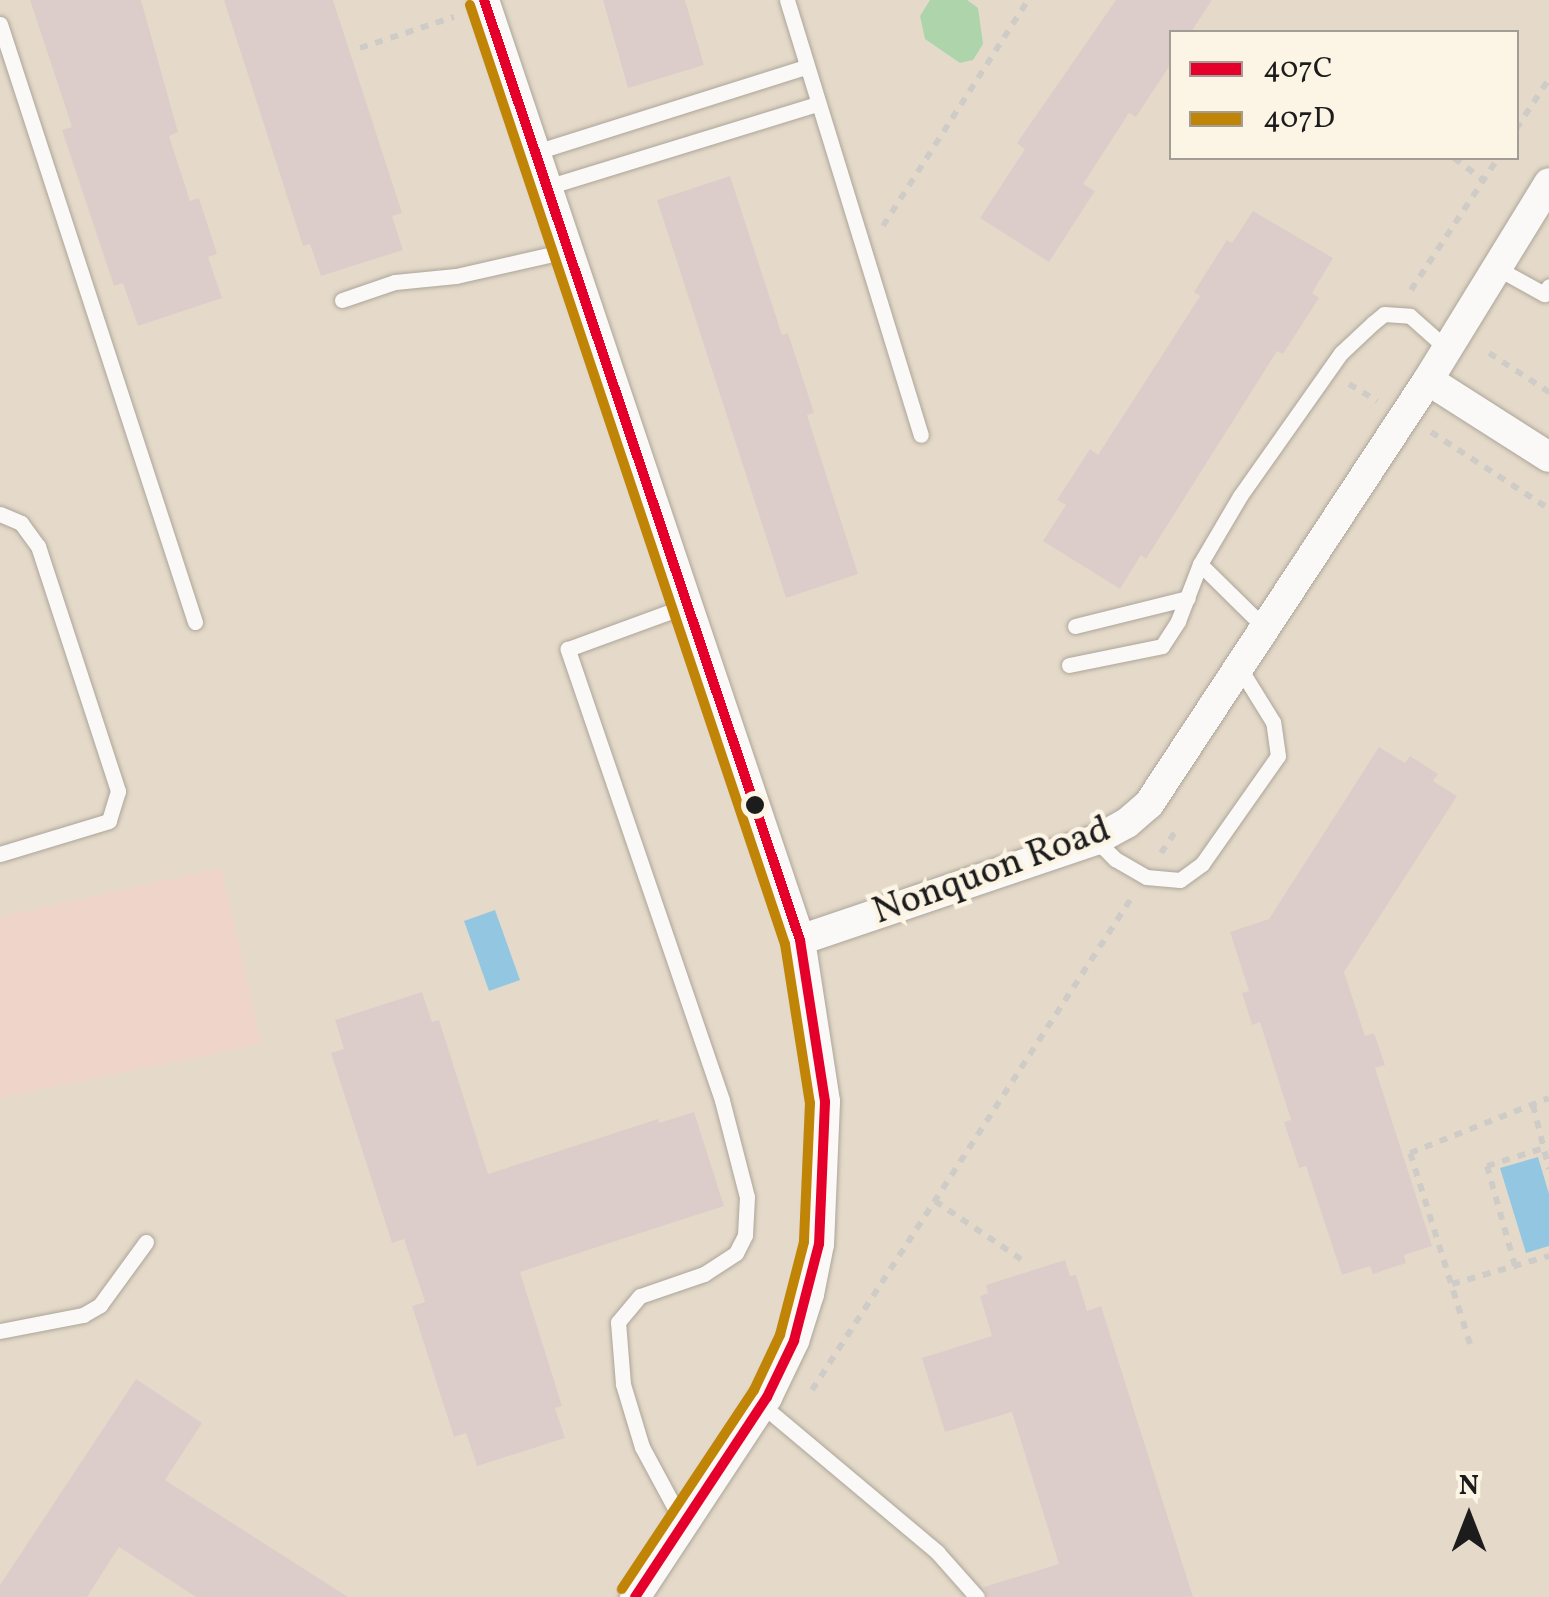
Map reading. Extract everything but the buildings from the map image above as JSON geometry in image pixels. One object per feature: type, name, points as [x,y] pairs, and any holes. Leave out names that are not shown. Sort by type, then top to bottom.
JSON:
[{"type":"street","points":[[485,3],[800,940],[825,1102],[823,1197],[810,1294],[794,1341],[762,1405],[636,1597]]},
{"type":"street","name":"Nonquon Road","points":[[800,940],[1096,840],[1127,824],[1149,804],[1428,380],[1549,183]]},
{"type":"street","points":[[1428,380],[1549,457]]},
{"type":"lane","points":[[786,0],[921,435]]},
{"type":"lane","points":[[0,24],[195,622]]},
{"type":"lane","points":[[536,152],[805,67]]},
{"type":"lane","points":[[547,187],[817,104]]},
{"type":"lane","points":[[342,300],[395,282],[456,276],[570,250]]},
{"type":"lane","points":[[1497,268],[1547,292]]},
{"type":"lane","points":[[1069,666],[1162,646],[1188,598],[1200,564],[1240,496],[1341,353],[1373,323],[1384,314],[1410,316],[1453,338]]},
{"type":"lane","points":[[0,514],[21,523],[38,546],[118,792],[110,822],[0,854]]},
{"type":"lane","points":[[1200,564],[1265,628]]},
{"type":"lane","points":[[1075,626],[1188,598]]},
{"type":"lane","points":[[684,1525],[642,1446],[623,1384],[618,1322],[640,1296],[704,1274],[736,1253],[745,1236],[748,1197],[722,1100],[568,650],[688,605]]},
{"type":"lane","points":[[1096,840],[1146,877],[1180,880],[1202,864],[1278,756],[1273,722],[1240,667]]},
{"type":"lane","points":[[0,1330],[83,1316],[100,1305],[146,1242]]},
{"type":"lane","points":[[762,1405],[937,1552],[976,1597]]},
{"type":"path","points":[[864,255],[1028,0]]},
{"type":"path","points":[[360,48],[485,3]]},
{"type":"path","points":[[1519,124],[1549,79]]},
{"type":"path","points":[[1457,160],[1482,180]]},
{"type":"path","points":[[1410,290],[1453,338],[1489,352],[1549,392]]},
{"type":"path","points":[[1424,450],[1489,352]]},
{"type":"path","points":[[788,1426],[1188,812]]},
{"type":"path","points":[[1470,1344],[1410,1153],[1549,1098]]},
{"type":"path","points":[[1532,1105],[1549,1169]]},
{"type":"path","points":[[1516,1266],[1487,1166],[1544,1148]]},
{"type":"path","points":[[935,1201],[1022,1260]]},
{"type":"path","points":[[1452,1284],[1549,1256]]},
{"type":"shaded area","points":[[221,868],[262,1044],[0,1098],[0,917]]},
{"type":"green space","points":[[930,0],[967,0],[978,8],[983,44],[973,60],[960,63],[925,39],[920,16]]},
{"type":"water","points":[[495,910],[520,980],[489,991],[464,921]]},
{"type":"water","points":[[1538,1157],[1549,1194],[1549,1246],[1526,1253],[1500,1168]]},
{"type":"transit line","name":"407C","points":[[484,0],[800,940],[825,1102],[819,1244],[794,1341],[767,1397],[635,1597]]},
{"type":"transit line","name":"407D","points":[[470,5],[785,944],[810,1103],[804,1242],[780,1335],[754,1390],[622,1589]]}]
